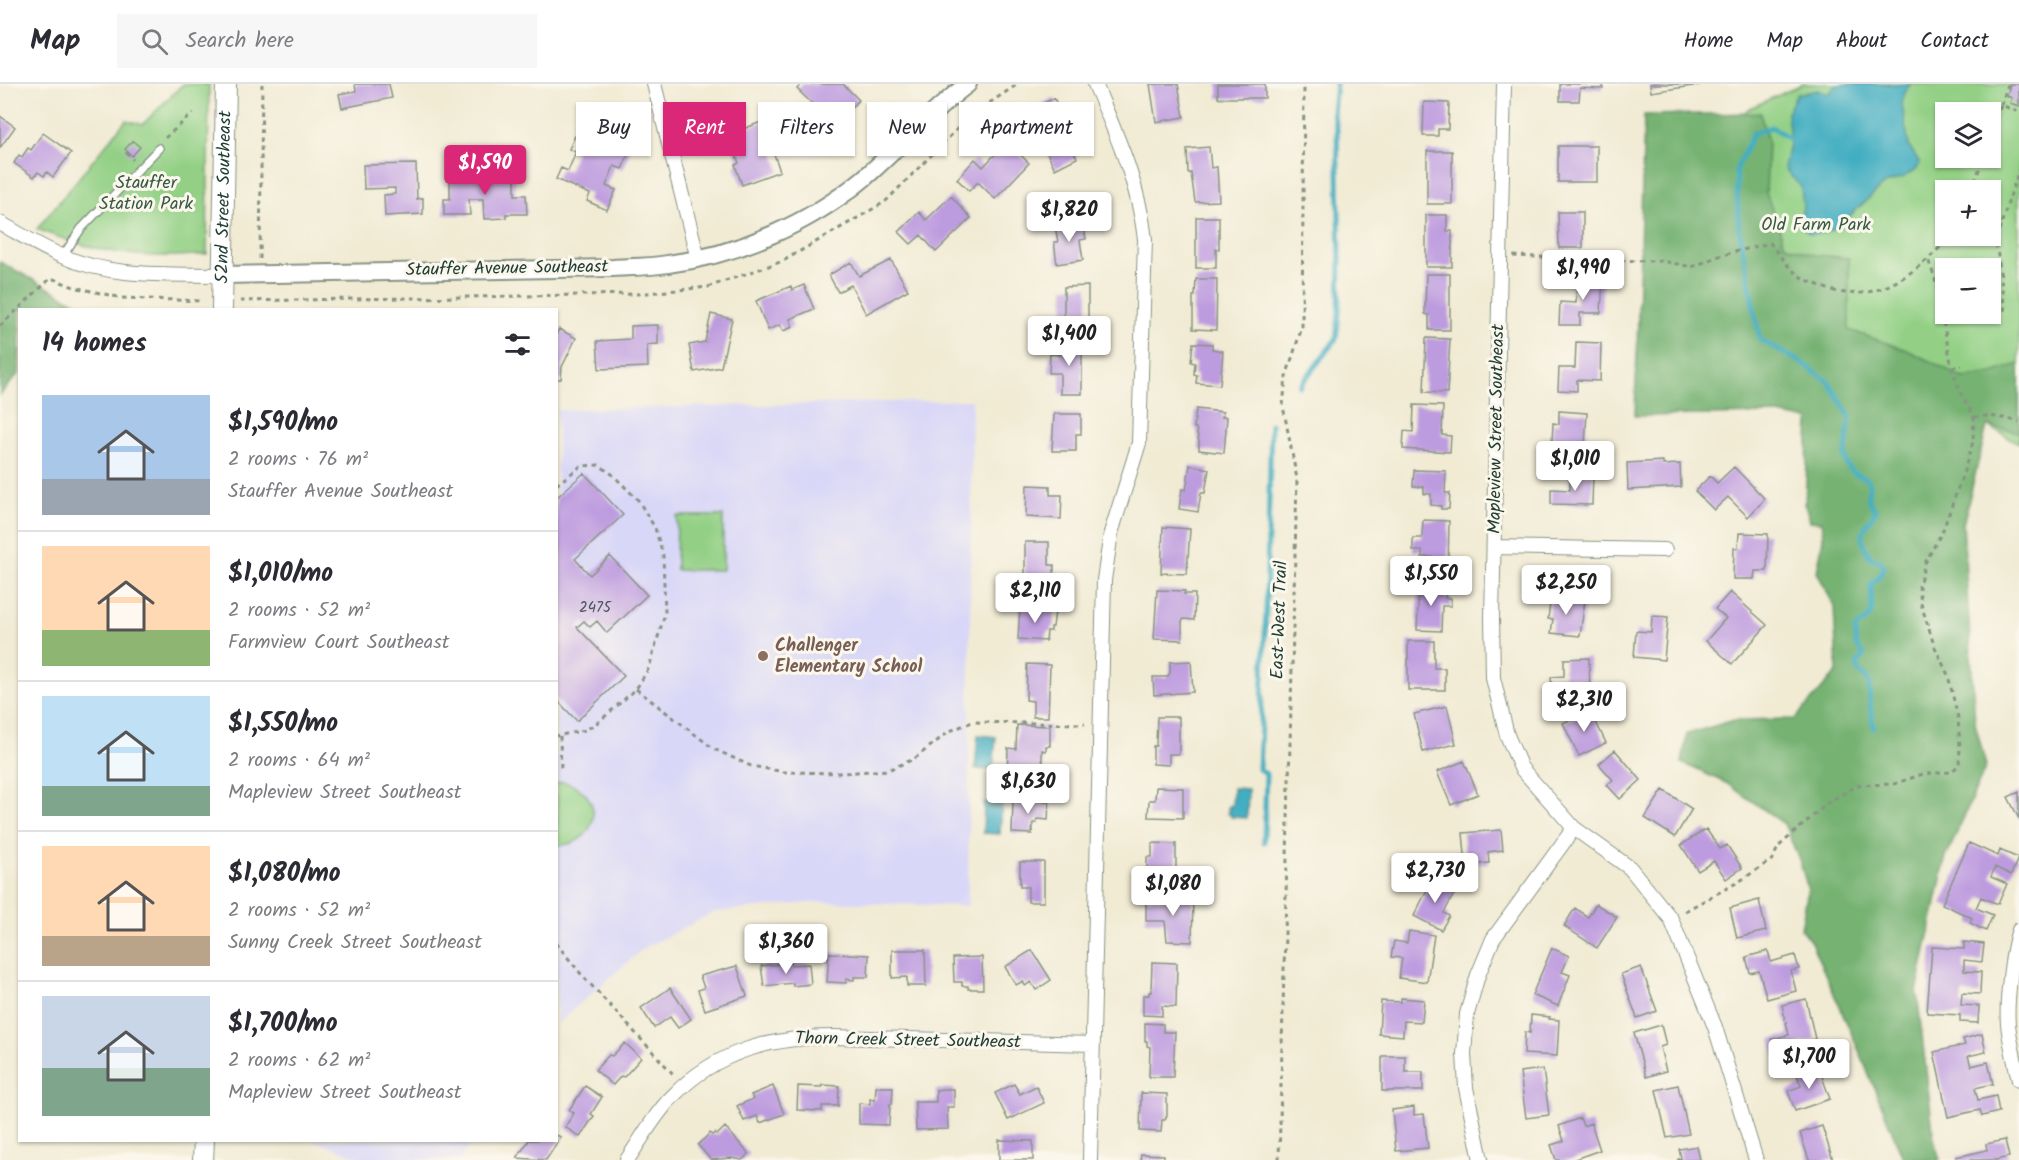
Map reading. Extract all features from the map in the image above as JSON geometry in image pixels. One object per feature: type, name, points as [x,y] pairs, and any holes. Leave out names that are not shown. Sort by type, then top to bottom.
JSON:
[{"type":"main road","name":"52nd Street Southeast","points":[[222,305],[226,84]]},
{"type":"main road","points":[[203,1160],[204,1142]]},
{"type":"street","points":[[654,84],[698,259]]},
{"type":"street","name":"Stauffer Avenue Southeast","points":[[0,223],[62,256],[101,268],[148,273],[260,275],[667,265],[742,246],[810,215],[844,193],[871,171],[920,124],[968,84]]},
{"type":"street","points":[[1090,1160],[1104,580],[1111,533],[1140,443],[1145,239],[1142,213],[1132,174],[1095,84]]},
{"type":"street","name":"Mapleview Street Southeast","points":[[1504,84],[1493,678],[1507,735],[1521,768],[1574,828],[1630,868],[1671,919],[1715,1027],[1756,1160]]},
{"type":"street","points":[[1494,547],[1665,550]]},
{"type":"street","points":[[1481,1160],[1466,1088],[1464,1054],[1467,1014],[1478,975],[1493,939],[1574,828]]},
{"type":"street","points":[[2019,930],[2011,974],[2008,1023],[2019,1080]]},
{"type":"street","name":"Thorn Creek Street Southeast","points":[[627,1160],[671,1098],[684,1086],[713,1065],[738,1052],[766,1043],[794,1038],[834,1037],[1093,1044]]},
{"type":"lane","points":[[62,256],[81,229],[159,148]]},
{"type":"path","points":[[19,308],[51,278],[74,287],[122,298],[222,305],[263,301],[260,275],[262,84]]},
{"type":"path","name":"East-West Trail","points":[[1278,1160],[1297,479],[1283,406],[1286,377],[1302,327],[1304,84]]},
{"type":"path","points":[[2008,84],[2001,105],[2019,112]]},
{"type":"path","points":[[159,148],[161,143],[193,113]]},
{"type":"path","points":[[2005,311],[1996,240],[2019,169]]},
{"type":"path","points":[[1501,255],[1579,260],[1662,261],[1692,267],[1731,253],[1770,243],[1798,275],[1827,291],[1856,295],[1879,289],[1903,278],[1941,246]]},
{"type":"path","points":[[1671,919],[1773,860],[1778,847],[1830,801],[1858,785],[1894,784],[1923,774],[1951,772],[1959,765],[1958,718],[1948,675],[1934,645],[1921,604],[1919,586],[1925,563],[1943,530],[1962,477],[1973,442],[1974,417],[1961,394],[1952,367],[1935,279],[1928,259]]},
{"type":"path","points":[[0,326],[18,309]]},
{"type":"path","points":[[1952,367],[1962,366]]},
{"type":"path","points":[[1974,417],[1987,415],[2006,417],[2019,422]]},
{"type":"path","points":[[558,483],[581,466],[599,465],[639,500],[655,528],[663,555],[665,613],[649,668],[636,689],[586,730],[558,736],[561,769]]},
{"type":"path","points":[[636,689],[714,749],[751,766],[786,772],[841,773],[888,770],[914,759],[950,731],[972,722],[1102,724]]},
{"type":"path","points":[[558,945],[581,974],[684,1086]]},
{"type":"shaded area","name":"Challenger Elementary School","points":[[972,400],[968,906],[819,902],[715,912],[644,948],[561,1020],[558,1025],[558,410]]},
{"type":"shaded area","points":[[318,1142],[473,1142],[460,1160],[367,1160]]},
{"type":"green space","name":"Stauffer Station Park","points":[[183,84],[209,84],[207,254],[161,256],[120,253],[81,244],[37,229],[126,120],[143,124]]},
{"type":"green space","name":"Old Farm Park","points":[[1803,84],[2019,84],[2019,443],[1892,373],[1695,332],[1695,162],[1748,109]]},
{"type":"green space","points":[[1760,113],[1768,142],[1766,193],[1785,245],[1815,255],[1849,258],[1849,330],[1907,350],[1964,378],[1992,373],[2019,364],[2019,432],[1987,426],[1963,524],[1975,723],[1986,766],[1945,860],[1917,992],[1934,1139],[1940,1160],[1904,1160],[1811,942],[1801,929],[1808,889],[1799,859],[1784,824],[1726,783],[1682,763],[1687,734],[1734,720],[1795,719],[1837,672],[1834,606],[1817,572],[1823,539],[1822,522],[1810,521],[1805,504],[1809,420],[1778,414],[1635,416],[1644,115]]},
{"type":"green space","points":[[0,262],[82,306],[80,308],[18,308],[18,374],[0,395]]},
{"type":"green space","points":[[677,516],[723,516],[723,570],[676,570]]},
{"type":"green space","points":[[563,782],[577,787],[587,796],[592,806],[593,817],[590,828],[583,837],[572,843],[558,845],[558,783]]},
{"type":"water","points":[[1838,84],[1910,84],[1902,104],[1909,146],[1920,163],[1917,169],[1902,178],[1884,184],[1839,226],[1824,233],[1810,234],[1799,225],[1803,207],[1801,187],[1784,168],[1790,139],[1787,113],[1797,94],[1819,90],[1828,94]]},
{"type":"water","points":[[978,735],[996,737],[993,770],[975,769]]},
{"type":"water","points":[[1233,788],[1248,789],[1247,818],[1231,817],[1231,814],[1228,814],[1228,806],[1232,806]]},
{"type":"water","points":[[984,802],[1002,803],[1000,834],[983,833]]},
{"type":"building","points":[[355,84],[389,84],[392,98],[342,108],[339,94],[356,91]]},
{"type":"building","points":[[802,84],[843,84],[859,100],[855,104],[855,102],[810,102],[797,89]]},
{"type":"building","points":[[1150,84],[1178,84],[1184,117],[1156,122]]},
{"type":"building","points":[[1218,84],[1265,84],[1265,98],[1218,98]]},
{"type":"building","points":[[1560,84],[1603,84],[1603,89],[1580,88],[1579,101],[1560,101]]},
{"type":"building","points":[[1650,84],[1699,84],[1699,85],[1651,92]]},
{"type":"building","points":[[2010,84],[2019,84],[2019,106],[2010,103],[2012,98],[2007,96]]},
{"type":"building","points":[[1424,102],[1449,103],[1448,129],[1438,129],[1438,136],[1423,136]]},
{"type":"building","points":[[0,116],[15,127],[0,148]]},
{"type":"building","points":[[758,123],[758,156],[775,156],[780,171],[742,185],[735,165],[739,163],[736,156],[746,156],[746,128]]},
{"type":"building","points":[[43,133],[71,153],[53,177],[47,172],[44,176],[38,172],[34,177],[14,163],[19,155],[22,157],[28,148],[31,150]]},
{"type":"building","points":[[575,136],[576,136],[576,152],[569,149]]},
{"type":"building","points":[[133,141],[140,147],[132,156],[125,149]]},
{"type":"building","points":[[1558,146],[1597,146],[1597,182],[1558,182]]},
{"type":"building","points":[[1209,147],[1211,168],[1217,167],[1219,201],[1195,202],[1191,173],[1188,173],[1187,149]]},
{"type":"building","points":[[1427,151],[1452,151],[1452,204],[1427,204]]},
{"type":"building","points":[[576,152],[576,156],[628,156],[622,169],[614,166],[606,186],[616,190],[607,210],[587,201],[590,194],[556,179],[561,168],[568,171]]},
{"type":"building","points":[[994,156],[1022,156],[1029,163],[995,199],[978,182],[969,191],[957,179],[975,159],[983,167]]},
{"type":"building","points":[[1049,156],[1076,156],[1077,158],[1055,169]]},
{"type":"building","points":[[416,164],[417,199],[423,198],[423,214],[385,216],[384,195],[395,194],[395,188],[364,189],[363,165]]},
{"type":"building","points":[[515,174],[515,195],[526,195],[527,214],[506,214],[506,218],[484,219],[483,199],[469,199],[470,215],[444,215],[444,199],[450,199],[450,175]]},
{"type":"building","points":[[951,196],[971,218],[936,252],[921,235],[911,244],[899,232],[919,212],[926,220]]},
{"type":"building","points":[[1558,212],[1583,212],[1583,248],[1559,248]]},
{"type":"building","points":[[1426,215],[1447,215],[1447,231],[1452,231],[1452,267],[1426,267]]},
{"type":"building","points":[[1196,217],[1219,217],[1219,249],[1216,249],[1216,268],[1196,268]]},
{"type":"building","points":[[1083,222],[1086,239],[1080,240],[1083,260],[1057,264],[1054,242],[1058,242],[1055,226]]},
{"type":"building","points":[[891,260],[908,290],[866,314],[851,285],[838,292],[829,275],[851,262],[859,276]]},
{"type":"building","points":[[1426,274],[1450,274],[1450,330],[1429,330],[1429,315],[1425,314]]},
{"type":"building","points":[[1577,276],[1603,277],[1601,313],[1580,313],[1580,325],[1559,325],[1560,302],[1576,303]]},
{"type":"building","points":[[1196,279],[1217,279],[1216,330],[1193,329],[1193,296],[1195,296]]},
{"type":"building","points":[[804,285],[814,309],[790,319],[793,327],[783,331],[780,325],[768,330],[756,301],[791,286],[792,290]]},
{"type":"building","points":[[1088,286],[1088,322],[1064,322],[1064,287]]},
{"type":"building","points":[[711,314],[732,319],[721,367],[694,372],[689,345],[705,342]]},
{"type":"building","points":[[658,325],[658,344],[647,345],[648,367],[599,369],[597,341],[631,339],[631,326]]},
{"type":"building","points":[[559,329],[576,338],[562,367],[561,379],[558,379]]},
{"type":"building","points":[[1426,338],[1450,339],[1447,393],[1424,392]]},
{"type":"building","points":[[1060,342],[1082,342],[1082,394],[1060,394],[1060,373],[1049,373],[1050,354],[1060,355]]},
{"type":"building","points":[[1576,342],[1601,343],[1600,381],[1577,380],[1577,391],[1558,390],[1559,368],[1575,368]]},
{"type":"building","points":[[1193,343],[1212,344],[1212,349],[1223,351],[1220,385],[1196,383],[1195,363],[1191,362]]},
{"type":"building","points":[[1414,405],[1443,406],[1442,435],[1451,436],[1450,452],[1403,449],[1404,431],[1413,432]]},
{"type":"building","points":[[1196,409],[1223,412],[1222,417],[1227,417],[1224,453],[1199,450],[1196,428],[1194,428]]},
{"type":"building","points":[[1559,411],[1587,413],[1585,445],[1552,443],[1553,423],[1559,424]]},
{"type":"building","points":[[1054,414],[1081,414],[1081,434],[1076,434],[1076,451],[1052,451]]},
{"type":"building","points":[[1663,461],[1663,465],[1680,464],[1681,487],[1628,490],[1627,463]]},
{"type":"building","points":[[1190,465],[1209,469],[1205,493],[1201,493],[1198,512],[1179,509],[1182,489],[1186,490]]},
{"type":"building","points":[[1734,467],[1765,499],[1748,517],[1728,497],[1714,510],[1695,491],[1710,476],[1717,483]]},
{"type":"building","points":[[1414,470],[1446,471],[1445,493],[1450,493],[1449,509],[1431,505],[1431,494],[1424,494],[1424,487],[1413,486]]},
{"type":"building","points":[[584,473],[623,515],[575,559],[590,575],[610,556],[647,595],[607,633],[597,621],[590,627],[584,621],[577,627],[624,676],[577,721],[558,701],[558,496]]},
{"type":"building","points":[[1570,474],[1593,475],[1592,505],[1551,504],[1551,489],[1570,490]]},
{"type":"building","points":[[1027,485],[1050,486],[1050,495],[1062,495],[1061,519],[1026,517]]},
{"type":"building","points":[[1423,520],[1449,521],[1448,570],[1431,570],[1432,557],[1422,557],[1422,551],[1413,551],[1413,538],[1422,538]]},
{"type":"building","points":[[1163,527],[1190,529],[1187,574],[1161,573]]},
{"type":"building","points":[[1739,533],[1768,534],[1767,571],[1755,571],[1754,579],[1733,579],[1734,548],[1738,548]]},
{"type":"building","points":[[1025,542],[1049,542],[1049,565],[1054,565],[1054,581],[1025,578]]},
{"type":"building","points":[[1419,586],[1446,586],[1445,598],[1451,598],[1451,606],[1442,606],[1441,631],[1417,630]]},
{"type":"building","points":[[1157,590],[1185,591],[1184,594],[1195,594],[1194,620],[1184,619],[1182,621],[1182,640],[1154,639]]},
{"type":"building","points":[[1730,592],[1767,625],[1732,664],[1706,641],[1726,618],[1715,609]]},
{"type":"building","points":[[1551,596],[1585,600],[1580,636],[1551,633],[1553,619],[1548,619]]},
{"type":"building","points":[[1020,608],[1055,611],[1053,627],[1051,631],[1047,631],[1046,641],[1018,639]]},
{"type":"building","points":[[1652,616],[1668,617],[1664,660],[1634,657],[1636,631],[1651,632]]},
{"type":"building","points":[[1408,641],[1434,641],[1434,668],[1445,668],[1445,690],[1408,690]]},
{"type":"building","points":[[1589,658],[1590,694],[1552,696],[1551,677],[1564,676],[1564,659]]},
{"type":"building","points":[[1191,661],[1193,692],[1154,695],[1153,677],[1167,677],[1170,673],[1170,662]]},
{"type":"building","points":[[1027,664],[1050,665],[1048,717],[1033,717],[1033,701],[1026,700]]},
{"type":"building","points":[[1447,706],[1456,744],[1423,752],[1414,714]]},
{"type":"building","points":[[1590,710],[1606,743],[1579,756],[1563,723]]},
{"type":"building","points":[[1157,717],[1179,717],[1179,754],[1169,754],[1169,765],[1153,764]]},
{"type":"building","points":[[1017,725],[1050,726],[1050,746],[1046,746],[1046,751],[1042,750],[1042,779],[1007,778],[1008,748],[1016,749]]},
{"type":"building","points":[[1615,750],[1641,780],[1620,799],[1607,785],[1613,780],[1599,764]]},
{"type":"building","points":[[1464,761],[1478,794],[1451,805],[1437,772]]},
{"type":"building","points":[[1156,787],[1183,788],[1183,818],[1148,817],[1149,800],[1155,800]]},
{"type":"building","points":[[1663,790],[1692,809],[1675,837],[1645,818]]},
{"type":"building","points":[[2019,792],[2019,819],[2008,797]]},
{"type":"building","points":[[1013,800],[1049,801],[1048,820],[1037,819],[1036,823],[1033,823],[1032,834],[1012,833]]},
{"type":"building","points":[[1706,829],[1720,849],[1727,845],[1742,868],[1726,879],[1714,861],[1698,871],[1681,845]]},
{"type":"building","points":[[1501,830],[1503,850],[1488,852],[1489,863],[1466,865],[1463,833]]},
{"type":"building","points":[[1152,843],[1176,844],[1176,870],[1168,870],[1167,881],[1147,881],[1147,857],[1152,857]]},
{"type":"building","points":[[1969,843],[1998,856],[2000,850],[2018,858],[2011,875],[1995,867],[1991,877],[2007,884],[1998,904],[1981,897],[1976,908],[1993,915],[1986,931],[1970,923],[1972,918],[1942,904]]},
{"type":"building","points":[[1020,862],[1044,862],[1044,902],[1028,902],[1028,887],[1020,887]]},
{"type":"building","points":[[1433,878],[1456,890],[1444,913],[1449,916],[1441,930],[1414,916]]},
{"type":"building","points":[[1146,898],[1193,899],[1192,942],[1167,941],[1165,921],[1146,921]]},
{"type":"building","points":[[1759,900],[1766,931],[1737,938],[1730,908]]},
{"type":"building","points":[[1596,904],[1617,917],[1597,948],[1564,926],[1575,908],[1588,917]]},
{"type":"building","points":[[1409,931],[1434,935],[1427,982],[1399,978],[1402,958],[1391,957],[1394,941],[1407,943]]},
{"type":"building","points":[[1964,942],[1984,944],[1982,962],[1964,960],[1964,971],[1981,972],[1980,994],[1962,993],[1961,1005],[1979,1006],[1978,1023],[1960,1022],[1960,1015],[1927,1013],[1932,947],[1964,949]]},
{"type":"building","points":[[1552,948],[1569,956],[1562,972],[1570,975],[1558,1006],[1532,995]]},
{"type":"building","points":[[892,950],[925,950],[926,986],[907,986],[907,977],[892,978]]},
{"type":"building","points":[[1032,950],[1051,980],[1036,990],[1031,982],[1025,986],[1023,981],[1016,985],[1005,967]]},
{"type":"building","points":[[1768,951],[1771,962],[1795,955],[1799,969],[1791,971],[1796,991],[1767,999],[1759,971],[1750,973],[1746,957]]},
{"type":"building","points":[[829,953],[869,955],[868,977],[846,979],[846,983],[827,982]]},
{"type":"building","points":[[982,957],[983,989],[968,989],[968,986],[962,986],[962,982],[954,982],[953,958]]},
{"type":"building","points":[[1152,962],[1177,963],[1176,1007],[1162,1006],[1162,1016],[1143,1015],[1143,995],[1149,995],[1151,992]]},
{"type":"building","points":[[791,963],[791,965],[809,964],[811,984],[764,986],[761,966]]},
{"type":"building","points":[[737,966],[747,996],[705,1010],[698,990],[704,988],[700,976]]},
{"type":"building","points":[[1641,967],[1657,1011],[1637,1018],[1621,974]]},
{"type":"building","points":[[670,988],[691,1019],[678,1028],[670,1017],[654,1028],[641,1008]]},
{"type":"building","points":[[1401,998],[1424,1000],[1422,1022],[1404,1021],[1403,1036],[1379,1034],[1381,1001],[1401,1002]]},
{"type":"building","points":[[1806,999],[1815,1039],[1797,1044],[1799,1053],[1776,1059],[1771,1039],[1789,1035],[1782,1005]]},
{"type":"building","points":[[1531,1015],[1559,1020],[1557,1056],[1524,1054],[1525,1032],[1530,1033]]},
{"type":"building","points":[[1145,1023],[1163,1024],[1163,1032],[1175,1032],[1173,1077],[1149,1077],[1150,1047],[1145,1041]]},
{"type":"building","points":[[1661,1025],[1666,1045],[1660,1047],[1666,1071],[1646,1077],[1634,1033]]},
{"type":"building","points":[[1982,1034],[1986,1052],[1968,1056],[1971,1066],[1988,1062],[1993,1084],[1975,1088],[1978,1100],[1996,1096],[1999,1112],[1982,1116],[1980,1110],[1948,1117],[1934,1052],[1965,1045],[1963,1039]]},
{"type":"building","points":[[625,1043],[641,1058],[624,1077],[621,1076],[613,1085],[595,1070]]},
{"type":"building","points":[[1382,1056],[1405,1056],[1405,1072],[1423,1072],[1423,1091],[1382,1091]]},
{"type":"building","points":[[1819,1068],[1830,1099],[1795,1111],[1788,1091],[1801,1086],[1797,1075]]},
{"type":"building","points":[[1543,1069],[1549,1115],[1526,1118],[1520,1072]]},
{"type":"building","points":[[1014,1084],[1020,1094],[1036,1086],[1044,1103],[1008,1120],[995,1093]]},
{"type":"building","points":[[822,1085],[839,1086],[838,1106],[822,1106],[822,1111],[797,1110],[798,1086],[822,1087]]},
{"type":"building","points":[[1678,1085],[1689,1134],[1667,1138],[1656,1090]]},
{"type":"building","points":[[585,1086],[602,1097],[591,1114],[594,1116],[580,1137],[565,1127],[574,1113],[569,1110]]},
{"type":"building","points":[[773,1086],[784,1114],[760,1123],[757,1116],[744,1121],[737,1106],[753,1099],[751,1095]]},
{"type":"building","points":[[876,1087],[893,1087],[889,1125],[859,1124],[859,1103],[870,1104],[870,1099],[875,1100]]},
{"type":"building","points":[[954,1089],[954,1107],[947,1107],[948,1129],[916,1130],[915,1102],[936,1102],[936,1090]]},
{"type":"building","points":[[1141,1093],[1167,1094],[1167,1115],[1165,1120],[1162,1120],[1161,1132],[1140,1131]]},
{"type":"building","points":[[1414,1107],[1414,1115],[1424,1114],[1428,1148],[1396,1151],[1392,1110]]},
{"type":"building","points":[[1580,1118],[1583,1126],[1591,1123],[1600,1150],[1572,1160],[1556,1160],[1551,1145],[1564,1141],[1559,1126]]},
{"type":"building","points":[[1822,1126],[1833,1160],[1809,1160],[1800,1133]]},
{"type":"building","points":[[725,1127],[749,1154],[742,1160],[731,1158],[711,1160],[698,1145],[710,1133],[717,1135]]},
{"type":"building","points":[[999,1140],[1033,1141],[1033,1160],[999,1160]]},
{"type":"building","points":[[2005,1140],[2009,1157],[1996,1160],[1957,1160],[1956,1157],[1987,1150],[1986,1144]]},
{"type":"building","points":[[528,1142],[558,1142],[546,1160],[517,1158]]},
{"type":"building","points":[[1697,1146],[1700,1160],[1677,1160],[1681,1158],[1679,1149]]},
{"type":"building","points":[[1141,1154],[1164,1155],[1164,1160],[1140,1160]]},
{"type":"waterway","points":[[1300,386],[1336,339],[1340,259],[1337,129],[1333,113],[1336,84]]},
{"type":"waterway","points":[[1790,139],[1772,127],[1753,133],[1736,170],[1739,230],[1760,340],[1802,363],[1829,382],[1850,417],[1845,457],[1847,466],[1854,473],[1867,479],[1870,485],[1869,499],[1876,511],[1867,523],[1862,539],[1871,558],[1880,560],[1884,567],[1879,577],[1871,584],[1872,611],[1868,619],[1855,629],[1856,645],[1864,656],[1857,664],[1859,673],[1865,676],[1869,683],[1874,728]]},
{"type":"waterway","points":[[1264,842],[1266,774],[1259,769],[1271,424]]},
{"type":"place","name":"Challenger Elementary School","points":[[763,656]]}]
